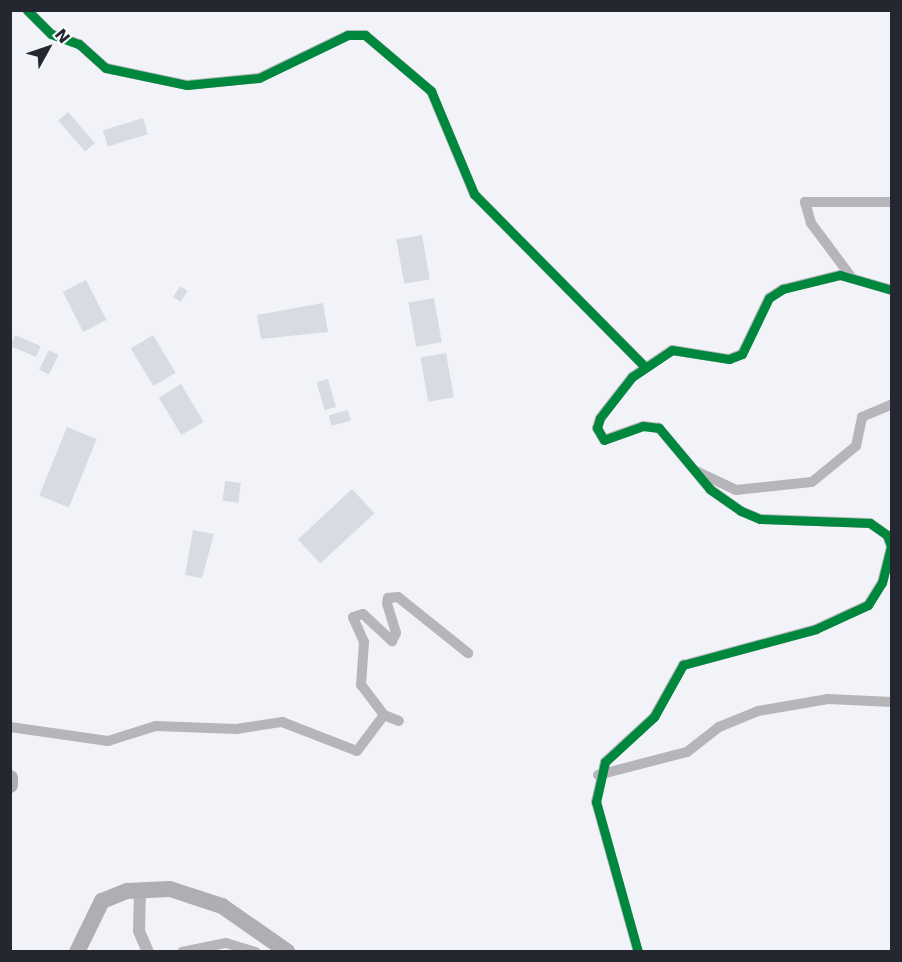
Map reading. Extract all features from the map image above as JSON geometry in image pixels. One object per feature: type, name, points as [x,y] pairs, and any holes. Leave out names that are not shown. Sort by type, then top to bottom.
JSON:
[{"type":"main road","points":[[10,778],[10,785]]},
{"type":"main road","points":[[77,951],[96,906],[114,895],[140,890],[170,889],[206,898],[288,951]]},
{"type":"street","points":[[27,10],[51,34],[79,44],[106,68],[187,85],[259,78],[348,35],[365,35],[431,91],[474,194],[645,367]]},
{"type":"street","points":[[852,278],[811,223],[806,202],[891,202]]},
{"type":"street","points":[[638,951],[610,868],[608,836],[596,802],[598,775],[624,738],[661,708],[683,665],[833,622],[868,605],[882,583],[891,546],[879,527],[760,519],[725,501],[696,471],[666,434],[652,425],[610,441],[599,436],[600,418],[609,403],[645,367],[672,350],[687,348],[736,358],[774,294],[828,277],[852,278],[891,290]]},
{"type":"street","points":[[696,471],[736,490],[812,482],[856,446],[862,417],[891,405]]},
{"type":"street","points":[[399,721],[384,715],[361,685],[364,642],[352,622],[357,614],[392,641],[396,633],[387,604],[388,598],[398,597],[468,653]]},
{"type":"street","points":[[598,775],[687,752],[719,727],[758,711],[828,699],[891,702]]},
{"type":"street","points":[[10,726],[108,741],[156,726],[236,729],[282,722],[357,751],[384,715]]},
{"type":"street","points":[[140,890],[139,931],[148,951]]},
{"type":"street","points":[[182,951],[226,943],[256,951]]},
{"type":"building","points":[[68,112],[95,143],[85,151],[58,121]]},
{"type":"building","points":[[143,118],[148,134],[108,147],[103,130]]},
{"type":"building","points":[[422,235],[430,279],[404,284],[396,240]]},
{"type":"building","points":[[86,280],[106,320],[83,332],[63,292]]},
{"type":"building","points":[[180,286],[188,291],[181,302],[173,297]]},
{"type":"building","points":[[434,298],[442,342],[416,347],[408,303]]},
{"type":"building","points":[[323,303],[328,332],[261,339],[257,315]]},
{"type":"building","points":[[15,335],[41,346],[36,357],[10,346]]},
{"type":"building","points":[[153,335],[176,373],[153,386],[131,348]]},
{"type":"building","points":[[49,350],[59,355],[49,375],[39,370]]},
{"type":"building","points":[[446,353],[454,397],[428,402],[420,358]]},
{"type":"building","points":[[328,379],[336,407],[324,410],[316,382]]},
{"type":"building","points":[[181,384],[204,422],[181,435],[159,397]]},
{"type":"building","points":[[348,410],[351,421],[332,426],[329,415]]},
{"type":"building","points":[[67,427],[97,439],[69,508],[39,496]]},
{"type":"building","points":[[225,481],[241,483],[238,503],[223,501]]},
{"type":"building","points":[[352,489],[375,513],[320,564],[298,539]]},
{"type":"building","points":[[193,530],[214,534],[202,578],[185,575]]},
{"type":"cycle path","points":[[27,10],[51,34],[79,44],[106,68],[187,85],[259,78],[348,35],[365,35],[431,91],[474,194],[645,367]]},
{"type":"cycle path","points":[[638,952],[596,802],[605,762],[654,717],[683,665],[816,629],[868,605],[882,583],[891,546],[887,535],[870,523],[760,519],[741,511],[710,489],[659,428],[643,426],[604,440],[597,428],[600,418],[632,377],[672,350],[729,359],[742,354],[769,298],[783,289],[840,275],[892,290]]}]
